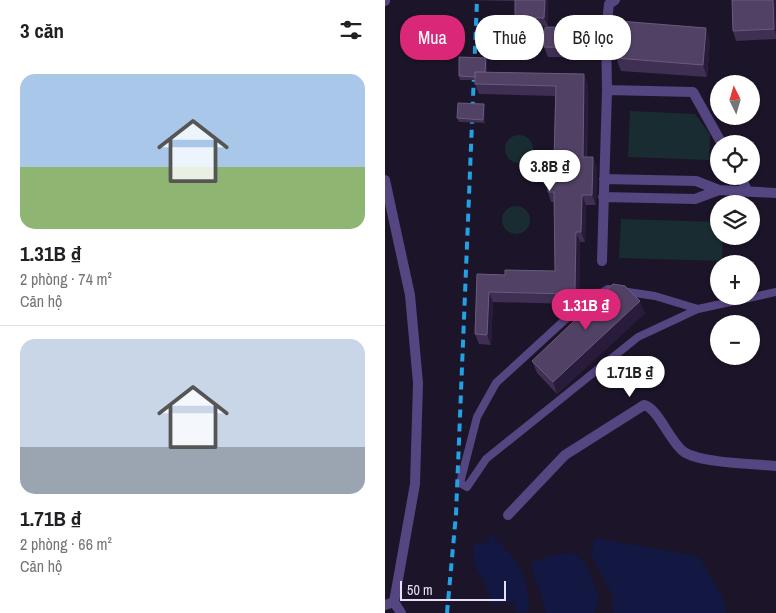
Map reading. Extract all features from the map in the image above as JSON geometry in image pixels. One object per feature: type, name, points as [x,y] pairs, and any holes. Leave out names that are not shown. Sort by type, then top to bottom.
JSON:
[{"type":"street","points":[[602,261],[608,10],[609,4],[615,0]]},
{"type":"street","points":[[607,90],[693,92],[717,135]]},
{"type":"street","points":[[604,179],[696,181],[719,190],[776,193]]},
{"type":"street","points":[[385,180],[410,295],[418,383],[415,484],[389,604],[401,613]]},
{"type":"street","points":[[745,185],[749,192]]},
{"type":"street","points":[[603,197],[695,199],[719,190]]},
{"type":"street","points":[[508,516],[565,455],[644,405],[651,409],[677,446],[685,453],[709,459],[776,466]]},
{"type":"lane","points":[[698,309],[655,296],[608,289],[581,305],[496,383],[477,417],[460,483],[467,486],[486,459],[638,337],[698,309],[776,292]]},
{"type":"green space","points":[[630,111],[695,114],[710,134],[709,160],[628,157]]},
{"type":"green space","points":[[519,135],[529,139],[533,149],[529,159],[519,163],[509,159],[505,149],[509,139]]},
{"type":"green space","points":[[516,206],[526,210],[530,220],[526,230],[516,234],[506,230],[502,220],[506,210]]},
{"type":"green space","points":[[621,219],[710,222],[710,245],[723,245],[722,255],[710,255],[710,261],[619,258]]},
{"type":"shaded area","points":[[489,532],[507,550],[519,567],[526,586],[529,612],[516,613],[514,602],[492,604],[485,583],[475,567],[473,544],[490,542]]},
{"type":"shaded area","points":[[595,538],[698,556],[724,599],[726,613],[613,613],[612,594],[591,555]]},
{"type":"shaded area","points":[[574,553],[586,564],[599,598],[595,613],[545,613],[543,600],[531,563],[551,555]]},
{"type":"building","points":[[515,0],[545,0],[544,18],[544,15],[515,15]]},
{"type":"building","points":[[732,0],[773,0],[774,29],[733,31]]},
{"type":"building","points":[[631,22],[706,28],[703,65],[631,59]]},
{"type":"building","points":[[545,27],[554,27],[554,47],[544,47]]},
{"type":"building","points":[[465,57],[486,60],[485,72],[475,72],[475,77],[459,76],[459,60],[465,60]]},
{"type":"building","points":[[475,72],[584,74],[583,157],[593,157],[592,195],[582,195],[581,232],[576,232],[575,290],[570,294],[489,292],[487,335],[475,334],[477,274],[505,275],[505,270],[555,271],[554,192],[548,192],[548,158],[554,158],[556,86],[475,84]]},
{"type":"building","points":[[458,103],[484,104],[483,120],[457,118]]},
{"type":"building","points":[[613,284],[625,286],[640,301],[553,382],[532,361]]},
{"type":"railway","points":[[447,613],[456,514],[477,0]]}]
